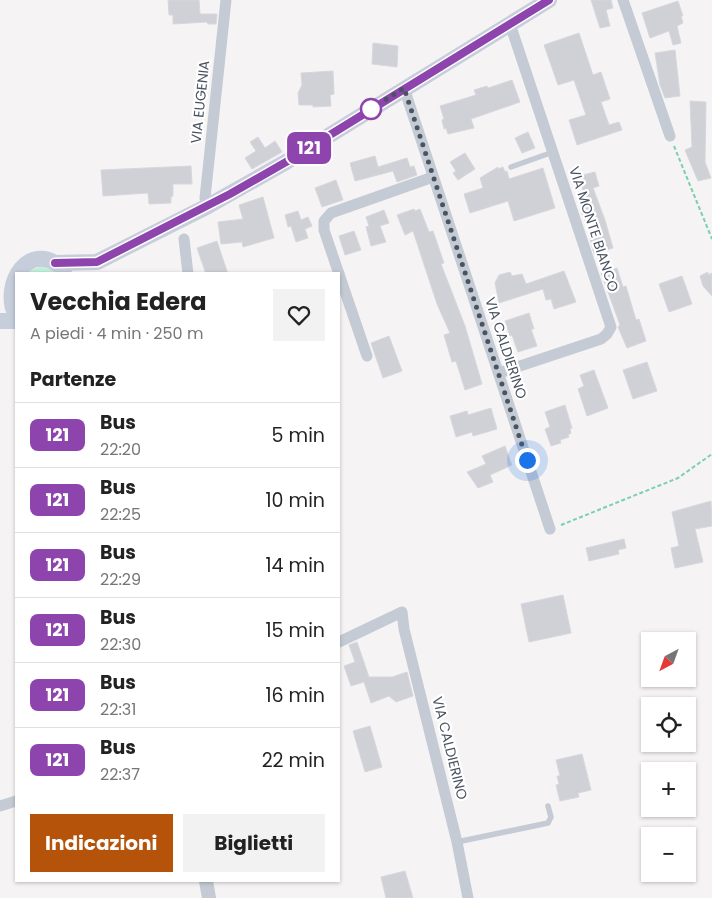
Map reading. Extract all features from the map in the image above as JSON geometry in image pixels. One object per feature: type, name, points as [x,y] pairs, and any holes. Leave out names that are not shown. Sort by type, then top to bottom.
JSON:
[{"type":"main road","points":[[15,315],[8,305],[3,289],[16,267],[25,261],[35,258],[45,259],[61,268],[93,268],[286,162],[549,0]]},
{"type":"main road","points":[[0,321],[15,321]]},
{"type":"street","name":"VIA EUGENIA","points":[[208,206],[205,198],[226,0]]},
{"type":"street","points":[[623,0],[670,136]]},
{"type":"street","name":"VIA MONTE BIANCO","points":[[498,374],[601,339],[608,334],[611,327],[510,24]]},
{"type":"street","name":"VIA CALDIERINO","points":[[404,88],[550,529]]},
{"type":"street","points":[[338,272],[324,230],[324,221],[331,214],[433,177]]},
{"type":"street","points":[[184,239],[188,272]]},
{"type":"street","points":[[340,277],[367,356]]},
{"type":"street","name":"VIA CALDIERINO","points":[[340,642],[402,612],[404,628],[458,842],[468,898]]},
{"type":"street","points":[[0,806],[15,801]]},
{"type":"street","points":[[206,882],[210,898]]},
{"type":"lane","points":[[511,167],[553,152]]},
{"type":"lane","points":[[458,842],[548,824],[551,817],[548,806]]},
{"type":"path","points":[[670,136],[712,239]]},
{"type":"path","points":[[550,529],[678,478],[712,454]]},
{"type":"green space","points":[[42,266],[55,272],[26,272]]},
{"type":"building","points":[[168,0],[199,0],[200,14],[217,14],[216,24],[208,24],[207,22],[173,24],[173,15],[169,15]]},
{"type":"building","points":[[591,0],[611,0],[613,8],[606,10],[610,26],[600,28]]},
{"type":"building","points":[[678,1],[683,16],[681,16],[683,23],[677,26],[681,43],[673,45],[669,31],[650,38],[642,13]]},
{"type":"building","points":[[579,33],[593,75],[601,72],[610,99],[601,102],[609,125],[619,122],[622,130],[577,145],[569,120],[586,115],[574,80],[558,85],[544,45]]},
{"type":"building","points":[[373,43],[398,46],[397,67],[372,64]]},
{"type":"building","points":[[675,50],[680,96],[665,98],[660,85],[655,53]]},
{"type":"building","points":[[333,71],[334,94],[330,95],[331,106],[313,107],[313,105],[299,105],[298,93],[302,85],[301,73]]},
{"type":"building","points":[[512,80],[520,102],[471,119],[474,128],[448,134],[446,128],[444,129],[442,120],[444,119],[440,106],[476,95],[474,90],[487,86],[488,88]]},
{"type":"building","points":[[690,101],[706,102],[705,162],[711,178],[698,181],[685,150],[692,147]]},
{"type":"building","points":[[528,132],[535,148],[522,153],[515,138]]},
{"type":"building","points":[[258,137],[265,148],[275,141],[282,152],[252,169],[245,158],[256,151],[250,142]]},
{"type":"building","points":[[465,153],[475,169],[458,180],[453,173],[456,171],[450,162]]},
{"type":"building","points":[[375,156],[378,167],[407,158],[410,167],[414,166],[417,175],[397,182],[393,171],[355,181],[350,163]]},
{"type":"building","points":[[191,166],[192,184],[173,184],[171,203],[149,204],[148,193],[103,196],[101,170]]},
{"type":"building","points":[[498,167],[498,169],[503,167],[505,172],[507,171],[509,179],[543,168],[555,208],[514,221],[508,201],[470,213],[464,194],[483,188],[480,178]]},
{"type":"building","points":[[595,172],[599,186],[593,188],[613,248],[594,254],[589,235],[591,235],[580,209],[587,206],[579,176]]},
{"type":"building","points":[[336,180],[343,200],[322,207],[315,188]]},
{"type":"building","points":[[263,197],[274,238],[243,247],[242,242],[221,244],[218,222],[243,219],[239,205]]},
{"type":"building","points":[[414,209],[415,211],[420,209],[429,232],[433,231],[444,263],[441,264],[465,326],[482,384],[465,390],[456,361],[452,362],[444,335],[450,333],[437,304],[413,231],[405,235],[397,215]]},
{"type":"building","points":[[384,210],[389,223],[380,226],[386,242],[371,246],[366,227],[369,226],[366,217]]},
{"type":"building","points":[[298,211],[301,220],[308,217],[312,226],[305,229],[308,238],[296,242],[291,226],[288,227],[285,215]]},
{"type":"building","points":[[354,231],[361,250],[345,255],[339,236]]},
{"type":"building","points":[[217,241],[227,272],[205,272],[197,248]]},
{"type":"building","points":[[617,268],[623,287],[626,286],[636,320],[639,319],[646,341],[627,348],[618,327],[620,325],[601,273]]},
{"type":"building","points":[[564,271],[576,302],[554,309],[551,299],[546,300],[543,289],[499,303],[495,283],[499,275],[510,272],[512,276],[522,274],[526,284]]},
{"type":"building","points":[[708,272],[708,275],[712,273],[712,296],[703,286],[700,276]]},
{"type":"building","points":[[682,276],[692,304],[669,312],[659,284]]},
{"type":"building","points":[[529,313],[534,329],[531,329],[537,346],[518,352],[505,321]]},
{"type":"building","points":[[389,336],[402,371],[383,378],[371,343]]},
{"type":"building","points":[[647,362],[657,391],[633,399],[623,370]]},
{"type":"building","points":[[594,370],[608,408],[587,416],[578,389],[584,386],[580,375]]},
{"type":"building","points":[[565,405],[572,428],[570,429],[571,433],[568,435],[569,437],[560,440],[561,443],[551,446],[545,429],[550,427],[545,412]]},
{"type":"building","points":[[491,408],[497,429],[473,436],[472,432],[456,437],[450,416],[467,411],[468,415]]},
{"type":"building","points":[[505,446],[512,465],[490,475],[493,482],[478,488],[467,472],[486,464],[482,456]]},
{"type":"building","points":[[711,501],[712,526],[695,529],[703,562],[675,568],[671,548],[679,546],[672,512]]},
{"type":"building","points":[[624,539],[626,548],[618,550],[619,554],[589,561],[586,548]]},
{"type":"building","points":[[563,595],[571,633],[529,642],[521,604]]},
{"type":"building","points":[[357,642],[369,677],[392,677],[407,672],[413,696],[396,702],[389,696],[371,703],[364,682],[351,686],[344,666],[355,662],[349,645]]},
{"type":"building","points":[[370,726],[382,767],[365,772],[353,731]]},
{"type":"building","points":[[582,754],[591,790],[578,793],[579,797],[560,801],[556,785],[559,784],[557,776],[560,776],[556,760]]},
{"type":"building","points":[[405,871],[413,898],[386,898],[381,877]]},
{"type":"bus line","name":"121","points":[[55,263],[97,262],[230,194],[286,162],[549,0]]},
{"type":"route","points":[[371,109],[404,88],[527,460]]}]
